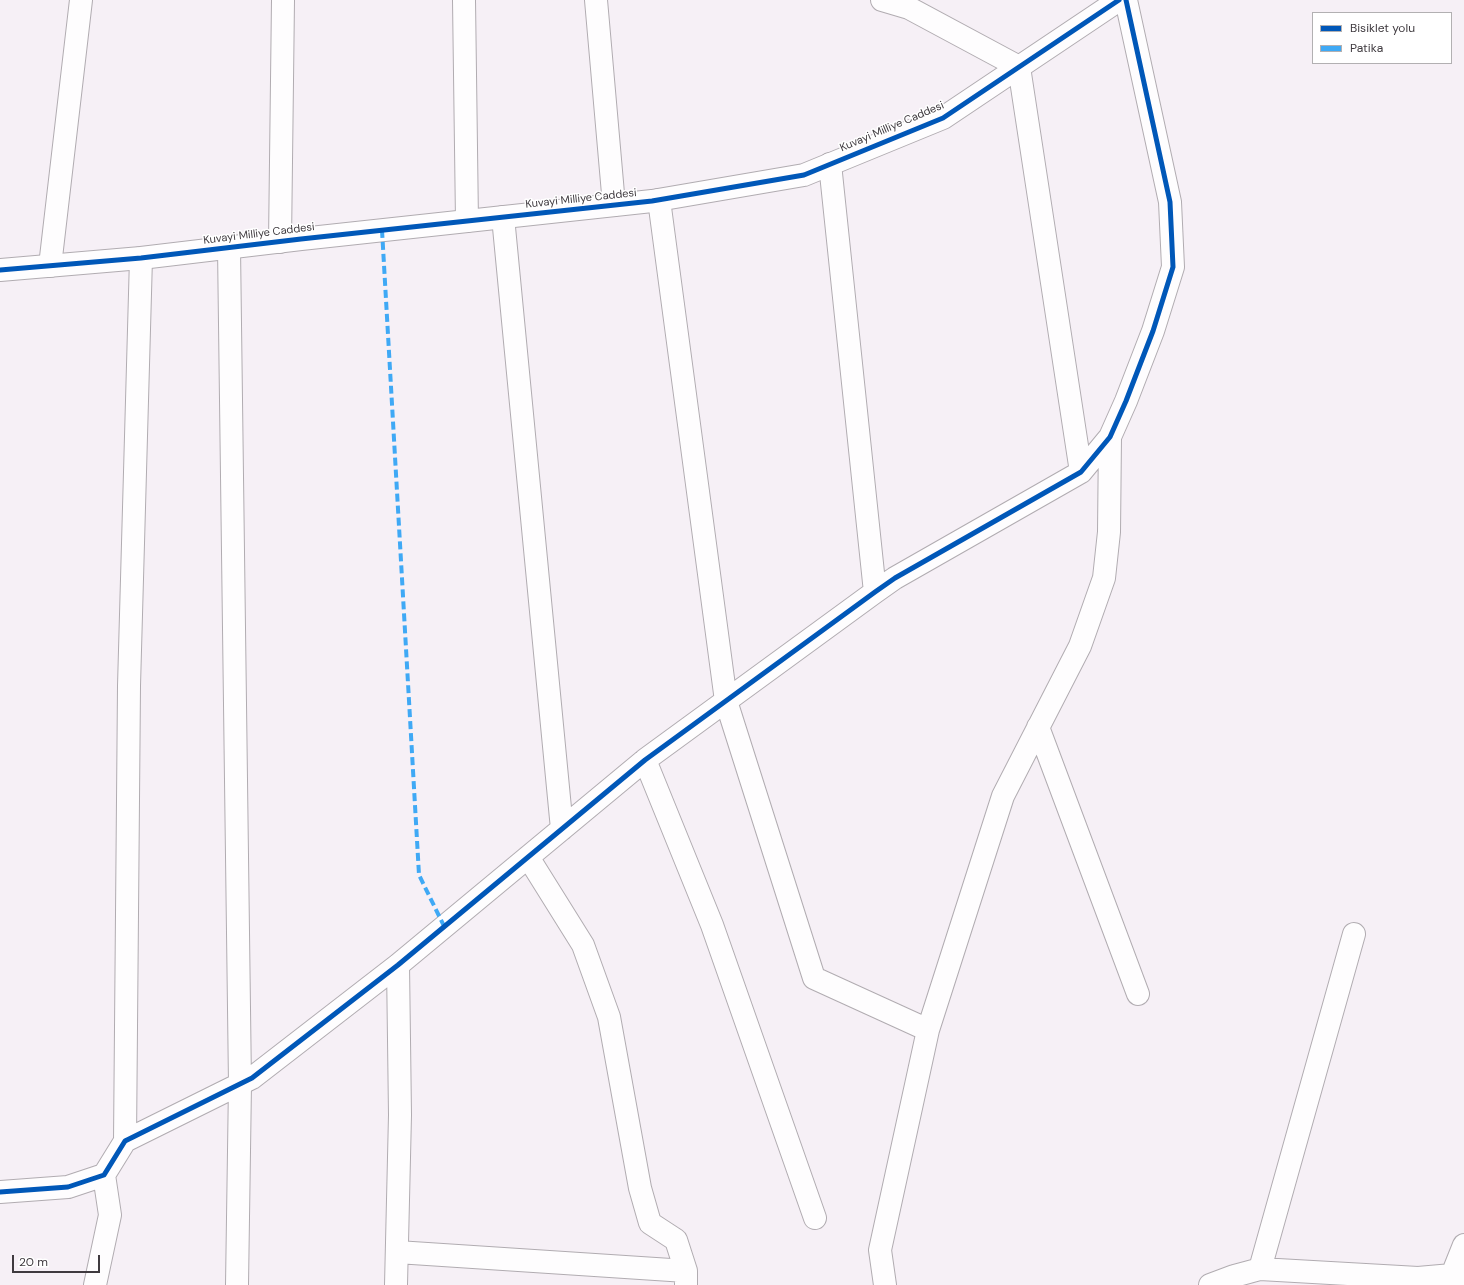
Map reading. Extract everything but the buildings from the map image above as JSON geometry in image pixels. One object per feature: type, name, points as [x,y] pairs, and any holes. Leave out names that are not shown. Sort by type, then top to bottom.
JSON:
[{"type":"street","points":[[50,266],[81,0]]},
{"type":"street","points":[[280,242],[283,0]]},
{"type":"street","points":[[464,0],[467,221]]},
{"type":"street","points":[[596,0],[614,205]]},
{"type":"street","points":[[882,0],[909,8],[1019,67],[1081,472]]},
{"type":"street","name":"Kuvayi Milliye Caddesi","points":[[0,270],[141,258],[659,200],[804,175],[943,118],[1119,0]]},
{"type":"street","points":[[125,1141],[252,1078],[398,965],[645,760],[895,578],[1081,472],[1110,437],[1126,401],[1153,331],[1173,267],[1170,202],[1126,0]]},
{"type":"street","points":[[830,164],[875,592]]},
{"type":"street","points":[[659,200],[726,701],[814,978],[928,1030]]},
{"type":"street","points":[[503,217],[562,829]]},
{"type":"street","points":[[229,248],[240,1084],[237,1285]]},
{"type":"street","points":[[0,1192],[68,1187],[104,1175],[125,1141],[129,686],[141,258]]},
{"type":"street","points":[[885,1285],[880,1250],[928,1030],[1003,796],[1080,646],[1104,578],[1108,532],[1110,437]]},
{"type":"street","points":[[1038,727],[1138,994]]},
{"type":"street","points":[[645,760],[712,925],[815,1218]]},
{"type":"street","points":[[397,1252],[686,1278],[676,1240],[650,1223],[640,1188],[609,1017],[583,945],[528,857]]},
{"type":"street","points":[[1260,1269],[1354,934]]},
{"type":"street","points":[[396,1285],[400,1115],[398,965]]},
{"type":"street","points":[[95,1285],[110,1215],[104,1175]]},
{"type":"street","points":[[1210,1285],[1234,1280],[1260,1269],[1418,1281],[1458,1275],[1464,1245]]},
{"type":"marked path","points":[[382,230],[419,875],[444,926]]},
{"type":"cycle path","points":[[0,270],[141,258],[652,201],[804,175],[943,118],[1119,0]]},
{"type":"cycle path","points":[[0,1192],[68,1187],[104,1175],[125,1141],[252,1078],[398,965],[645,760],[895,578],[1081,472],[1110,437],[1126,401],[1153,331],[1173,267],[1170,202],[1126,0]]}]
